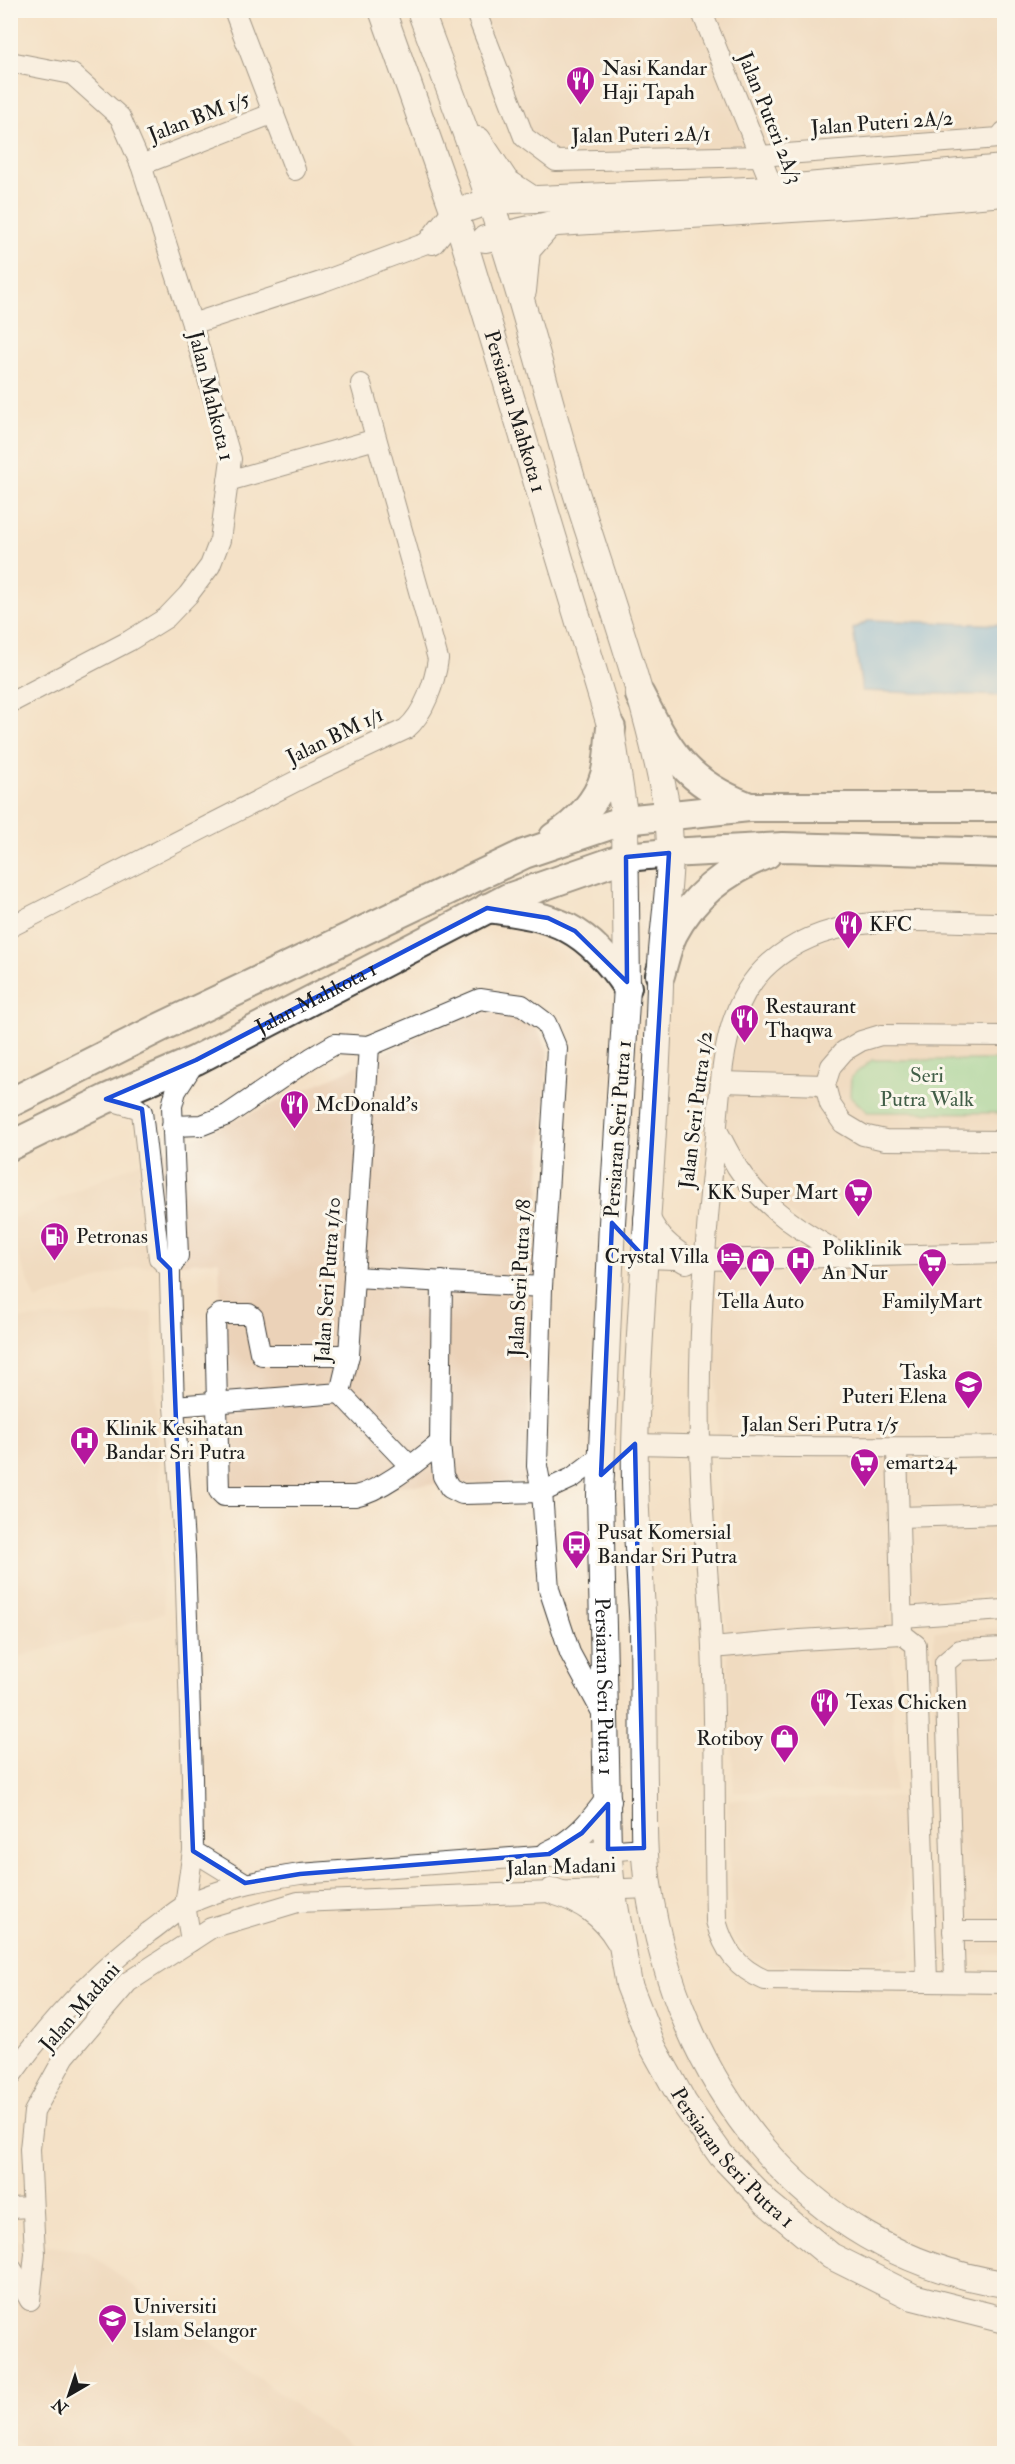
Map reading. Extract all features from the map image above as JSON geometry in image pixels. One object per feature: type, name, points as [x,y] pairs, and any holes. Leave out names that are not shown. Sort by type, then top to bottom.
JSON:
[{"type":"main road","points":[[639,695],[656,728],[674,755],[693,776],[718,795],[749,807]]},
{"type":"main road","points":[[524,854],[563,832],[581,816],[596,796],[605,776],[611,728]]},
{"type":"main road","name":"Jalan Mahkota 1","points":[[10,1103],[159,1028],[524,854],[625,820],[749,807],[1005,807]]},
{"type":"main road","points":[[660,975],[672,935],[692,905],[717,880],[741,865],[783,847]]},
{"type":"main road","name":"Jalan Mahkota 1","points":[[10,1146],[106,1099],[196,1060],[508,898],[626,857],[669,852],[783,847],[1005,854]]},
{"type":"main road","points":[[487,908],[548,918],[575,931],[596,947],[627,987]]},
{"type":"street","name":"Jalan BM 1/5","points":[[234,10],[295,170]]},
{"type":"street","name":"Persiaran Mahkota 1","points":[[381,10],[465,246],[611,728],[625,820],[626,857]]},
{"type":"street","name":"Persiaran Mahkota 1","points":[[420,10],[501,234],[573,483],[639,695],[668,815],[669,852]]},
{"type":"street","name":"Jalan Puteri 2A/1","points":[[475,10],[524,136],[556,161],[760,156]]},
{"type":"street","name":"Jalan Puteri 2A/3","points":[[701,10],[777,200]]},
{"type":"street","name":"Jalan Mahkota 1","points":[[10,62],[72,74],[120,117],[141,165],[192,324],[231,459],[220,540],[210,566],[189,595],[166,618],[129,641],[10,703]]},
{"type":"street","points":[[455,107],[506,182],[532,199]]},
{"type":"street","name":"Jalan BM 1/5","points":[[141,165],[274,113]]},
{"type":"street","name":"Jalan Puteri 2A/2","points":[[760,156],[999,138],[1005,132]]},
{"type":"street","points":[[192,324],[324,281],[432,242],[465,246],[501,234],[549,225],[777,200],[1005,168]]},
{"type":"street","points":[[432,242],[454,213],[490,201],[532,199],[777,200],[1005,193]]},
{"type":"street","points":[[522,307],[524,267],[528,250],[549,225]]},
{"type":"street","name":"Jalan BM 1/1","points":[[10,927],[286,786],[406,729],[414,722],[437,671],[438,659],[361,384]]},
{"type":"street","points":[[228,481],[376,439]]},
{"type":"street","name":"Persiaran Seri Putra 1","points":[[669,852],[660,975],[658,1057],[635,1444],[643,1630],[644,1848],[649,1888],[668,1972],[695,2043],[734,2110],[767,2154],[809,2196],[861,2234],[924,2263],[1005,2284]]},
{"type":"street","name":"Persiaran Seri Putra 1","points":[[626,857],[627,987],[612,1223],[600,1494],[609,1850],[612,1889],[629,1985],[652,2047],[684,2103],[721,2155],[767,2203],[831,2256],[913,2296],[1005,2320]]},
{"type":"street","name":"Jalan Seri Putra 1/2","points":[[1005,923],[882,922],[840,927],[802,939],[768,964],[745,994],[729,1028],[717,1130],[695,1260],[700,1447],[712,1648],[716,1921],[721,1940],[732,1958],[748,1973],[765,1980],[1005,1983]]},
{"type":"street","name":"Jalan Seri Putra 1/8","points":[[369,1046],[480,999],[522,1005],[546,1023],[557,1049],[542,1287],[537,1466],[542,1492],[549,1588],[570,1653],[606,1719]]},
{"type":"street","points":[[1005,1036],[881,1035],[861,1041],[844,1051],[831,1066],[825,1085],[830,1104],[843,1123],[863,1136],[885,1140],[1005,1142]]},
{"type":"street","points":[[172,1126],[202,1125],[226,1115],[336,1044],[369,1046]]},
{"type":"street","name":"Jalan Seri Putra 1/10","points":[[174,1406],[340,1393],[350,1355],[369,1046]]},
{"type":"street","points":[[191,1941],[185,1905],[192,1851],[185,1556],[174,1406],[170,1272],[178,1256],[172,1106],[176,1091],[196,1060]]},
{"type":"street","points":[[722,1082],[825,1085]]},
{"type":"street","points":[[106,1099],[137,1108],[142,1112],[159,1258],[170,1272]]},
{"type":"street","points":[[717,1130],[738,1169],[768,1205],[803,1233],[845,1257]]},
{"type":"street","points":[[647,1219],[654,1234],[673,1252],[695,1260]]},
{"type":"street","points":[[612,1223],[645,1258],[695,1260],[1005,1253]]},
{"type":"street","points":[[643,1293],[661,1272],[670,1266],[695,1260]]},
{"type":"street","points":[[354,1277],[542,1287]]},
{"type":"street","points":[[442,1281],[440,1443],[442,1476],[450,1488],[462,1494],[542,1492],[572,1478],[601,1456]]},
{"type":"street","points":[[350,1355],[262,1355],[253,1317],[249,1314],[220,1314],[215,1318],[215,1404],[219,1491],[224,1496],[355,1496],[367,1494],[440,1443]]},
{"type":"street","points":[[340,1393],[410,1466]]},
{"type":"street","points":[[600,1494],[613,1468],[635,1444]]},
{"type":"street","name":"Jalan Seri Putra 1/5","points":[[635,1444],[897,1449],[1005,1446]]},
{"type":"street","points":[[635,1481],[646,1461],[669,1444]]},
{"type":"street","points":[[897,1449],[902,1625],[916,1645],[927,1981]]},
{"type":"street","points":[[900,1517],[1005,1514]]},
{"type":"street","points":[[712,1648],[800,1640],[1005,1610]]},
{"type":"street","points":[[955,1981],[945,1663],[960,1650],[1005,1648]]},
{"type":"street","points":[[549,1854],[568,1845],[582,1833],[608,1801]]},
{"type":"street","name":"Jalan Madani","points":[[10,2077],[33,2045],[89,1982],[113,1959],[185,1905],[245,1883],[300,1874],[644,1848]]},
{"type":"street","points":[[192,1851],[245,1883]]},
{"type":"street","name":"Jalan Madani","points":[[10,2266],[30,2300],[35,2254],[30,2149],[34,2112],[65,2056],[128,1982],[211,1928],[298,1902],[649,1888]]},
{"type":"street","points":[[553,1891],[575,1898],[589,1906],[613,1930],[622,1945]]},
{"type":"street","points":[[953,1931],[1005,1931]]},
{"type":"street","points":[[10,2208],[32,2207]]},
{"type":"highlighted area","points":[[669,853],[645,1258],[612,1223],[601,1475],[635,1444],[644,1848],[608,1849],[608,1804],[582,1833],[549,1854],[300,1874],[245,1883],[193,1851],[170,1269],[159,1258],[142,1109],[106,1099],[196,1060],[487,908],[548,918],[575,931],[627,982],[626,857]]},
{"type":"shaded area","points":[[483,11],[1004,11],[1004,117],[995,130],[765,148],[558,154],[529,131]]},
{"type":"shaded area","points":[[887,928],[1004,930],[1004,1594],[890,1598],[895,1791],[734,1792],[710,1267],[849,1264],[773,1198],[742,1162],[725,1126],[735,1030],[750,1001],[772,972],[805,947],[844,932]]},
{"type":"shaded area","points":[[479,1008],[517,1012],[536,1026],[548,1051],[532,1310],[526,1482],[228,1490],[219,1261],[135,1267],[36,1300],[11,1238],[10,1220],[333,1077]]},
{"type":"shaded area","name":"Klinik Kesihatan Bandar Sri Putra","points":[[152,1312],[164,1613],[17,1658],[11,1657],[11,1319]]},
{"type":"shaded area","points":[[1004,1628],[1004,1954],[935,1956],[934,1631]]},
{"type":"shaded area","points":[[904,1797],[911,1958],[770,1966],[750,1957],[733,1937],[728,1800]]},
{"type":"shaded area","name":"Universiti Islam Selangor","points":[[10,2239],[88,2252],[360,2453],[32,2453],[11,2437]]},
{"type":"green space","name":"Seri Putra Walk","points":[[872,1060],[1004,1060],[1004,1113],[867,1112],[850,1096],[851,1077]]},
{"type":"water","points":[[870,620],[1004,625],[1004,696],[862,691],[853,629]]},
{"type":"place","name":"Nasi Kandar Haji Tapah","points":[[581,106]]},
{"type":"place","name":"KFC","points":[[848,950]]},
{"type":"place","name":"Restaurant Thaqwa","points":[[744,1044]]},
{"type":"place","name":"McDonald's","points":[[294,1130]]},
{"type":"place","name":"KK Super Mart","points":[[859,1218]]},
{"type":"place","name":"Petronas","points":[[55,1262]]},
{"type":"place","name":"Crystal Villa","points":[[730,1282]]},
{"type":"place","name":"Poliklinik An Nur","points":[[801,1286]]},
{"type":"place","name":"Tella Auto","points":[[761,1288]]},
{"type":"place","name":"FamilyMart","points":[[932,1288]]},
{"type":"place","name":"Taska Puteri Elena","points":[[968,1410]]},
{"type":"place","name":"Klinik Kesihatan Bandar Sri Putra","points":[[84,1466]]},
{"type":"place","name":"emart24","points":[[865,1488]]},
{"type":"place","name":"Pusat Komersial Bandar Sri Putra","points":[[576,1570]]},
{"type":"place","name":"Texas Chicken","points":[[825,1728]]},
{"type":"place","name":"Rotiboy","points":[[784,1764]]},
{"type":"place","name":"Universiti Islam Selangor","points":[[112,2344]]}]
